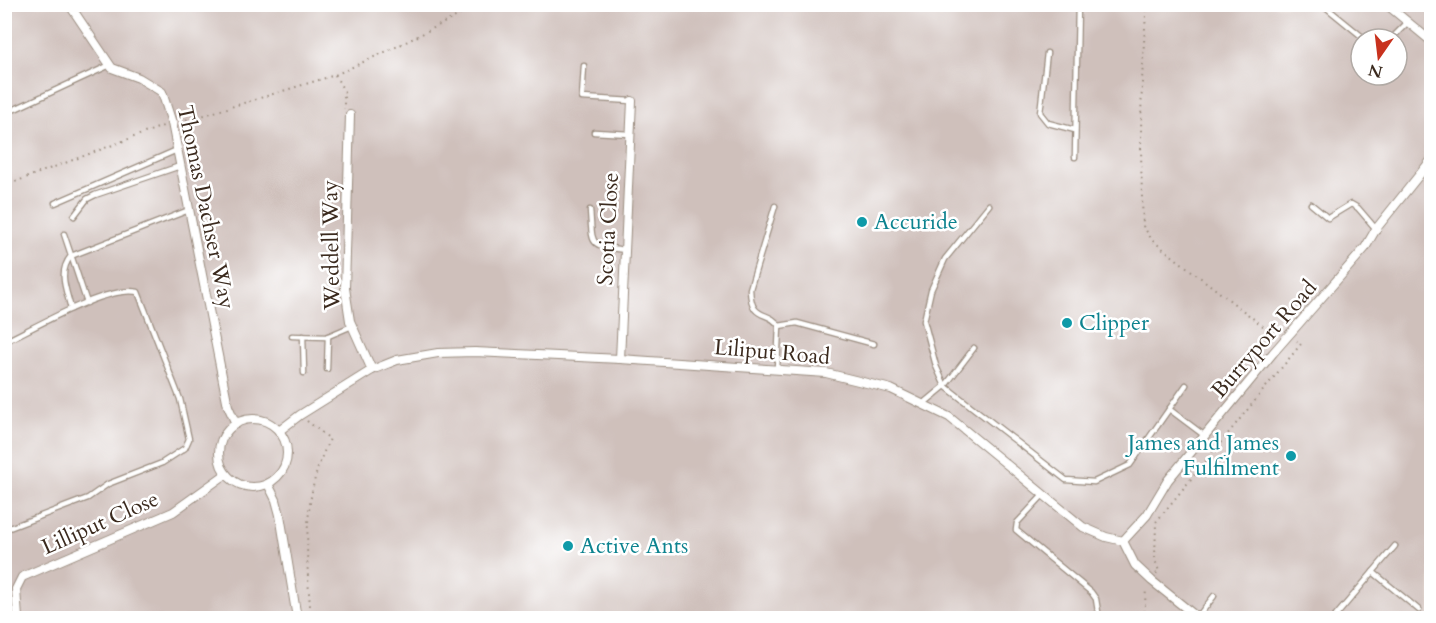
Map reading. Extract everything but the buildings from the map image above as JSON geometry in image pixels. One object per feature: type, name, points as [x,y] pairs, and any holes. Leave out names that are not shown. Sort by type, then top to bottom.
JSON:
[{"type":"street","points":[[69,4],[110,65]]},
{"type":"street","points":[[1386,4],[1431,42]]},
{"type":"street","name":"Thomas Dachser Way","points":[[110,65],[112,68],[139,78],[162,92],[172,123],[228,406],[236,424]]},
{"type":"street","name":"Scotia Close","points":[[620,359],[632,101]]},
{"type":"street","name":"Weddell Way","points":[[350,115],[345,288],[352,326],[372,370]]},
{"type":"street","name":"Burryport Road","points":[[1123,541],[1147,514],[1168,480],[1365,248],[1376,229],[1431,159]]},
{"type":"street","name":"Liliput Road","points":[[279,431],[372,370],[397,360],[438,353],[475,352],[620,359],[826,372],[891,389],[950,417],[1083,527],[1106,537],[1123,541]]},
{"type":"street","points":[[254,419],[264,421],[279,431],[285,440],[287,460],[277,478],[268,484],[247,487],[237,483],[226,474],[219,458],[219,448],[228,430],[236,424],[254,419]]},
{"type":"street","name":"Lilliput Close","points":[[18,618],[16,589],[22,577],[173,512],[226,474]]},
{"type":"street","points":[[268,484],[280,515],[297,618]]},
{"type":"street","points":[[1123,541],[1136,565],[1152,582],[1197,618]]},
{"type":"lane","points":[[1075,157],[1078,4]]},
{"type":"lane","points":[[1322,4],[1350,27]]},
{"type":"lane","points":[[1403,27],[1407,23]]},
{"type":"lane","points":[[1047,53],[1041,113],[1048,123],[1076,130]]},
{"type":"lane","points":[[15,109],[110,65]]},
{"type":"lane","points":[[584,66],[582,98],[632,101]]},
{"type":"lane","points":[[594,132],[630,134]]},
{"type":"lane","points":[[55,203],[177,150]]},
{"type":"lane","points":[[74,216],[87,199],[180,166]]},
{"type":"lane","points":[[1311,204],[1328,218],[1351,204],[1358,208],[1376,229]]},
{"type":"lane","points":[[989,205],[945,259],[931,290],[924,321],[936,366],[945,387],[1066,480],[1094,482],[1130,465],[1186,385]]},
{"type":"lane","points":[[775,206],[753,278],[751,303],[761,315],[776,320],[779,326],[777,369]]},
{"type":"lane","points":[[71,309],[62,275],[70,256],[189,210]]},
{"type":"lane","points":[[590,210],[592,237],[595,244],[625,250]]},
{"type":"lane","points":[[63,234],[87,303]]},
{"type":"lane","points":[[4,342],[87,303],[119,292],[129,290],[138,292],[180,399],[189,439],[185,448],[162,463],[108,484],[88,498],[4,530]]},
{"type":"lane","points":[[779,326],[797,323],[874,344]]},
{"type":"lane","points":[[292,336],[328,336],[352,326]]},
{"type":"lane","points":[[303,336],[304,373]]},
{"type":"lane","points":[[327,369],[328,336]]},
{"type":"lane","points":[[922,405],[945,387],[974,348]]},
{"type":"lane","points":[[1169,409],[1205,436]]},
{"type":"lane","points":[[1044,495],[1017,523],[1016,530],[1090,592],[1096,599],[1099,618]]},
{"type":"lane","points":[[1334,618],[1395,546]]},
{"type":"lane","points":[[1373,572],[1419,610]]},
{"type":"lane","points":[[1197,618],[1214,596]]},
{"type":"path","points":[[4,186],[172,123],[335,75],[481,4]]},
{"type":"path","points":[[1147,4],[1140,114],[1143,226],[1153,241],[1272,333],[1278,326]]},
{"type":"path","points":[[335,75],[344,91],[344,113],[350,115]]},
{"type":"path","points":[[1155,576],[1159,571],[1155,561],[1156,522],[1301,344]]},
{"type":"path","points":[[300,416],[330,440],[317,467],[310,495],[308,546],[311,618]]},
{"type":"path","points":[[1144,618],[1145,589]]},
{"type":"shaded area","points":[[4,5],[1431,5],[1431,618],[5,618]]},
{"type":"place","name":"Accuride","points":[[862,222]]},
{"type":"place","name":"Clipper","points":[[1067,323]]},
{"type":"place","name":"James and James Fulfilment","points":[[1291,456]]},
{"type":"place","name":"Active Ants","points":[[568,546]]}]
